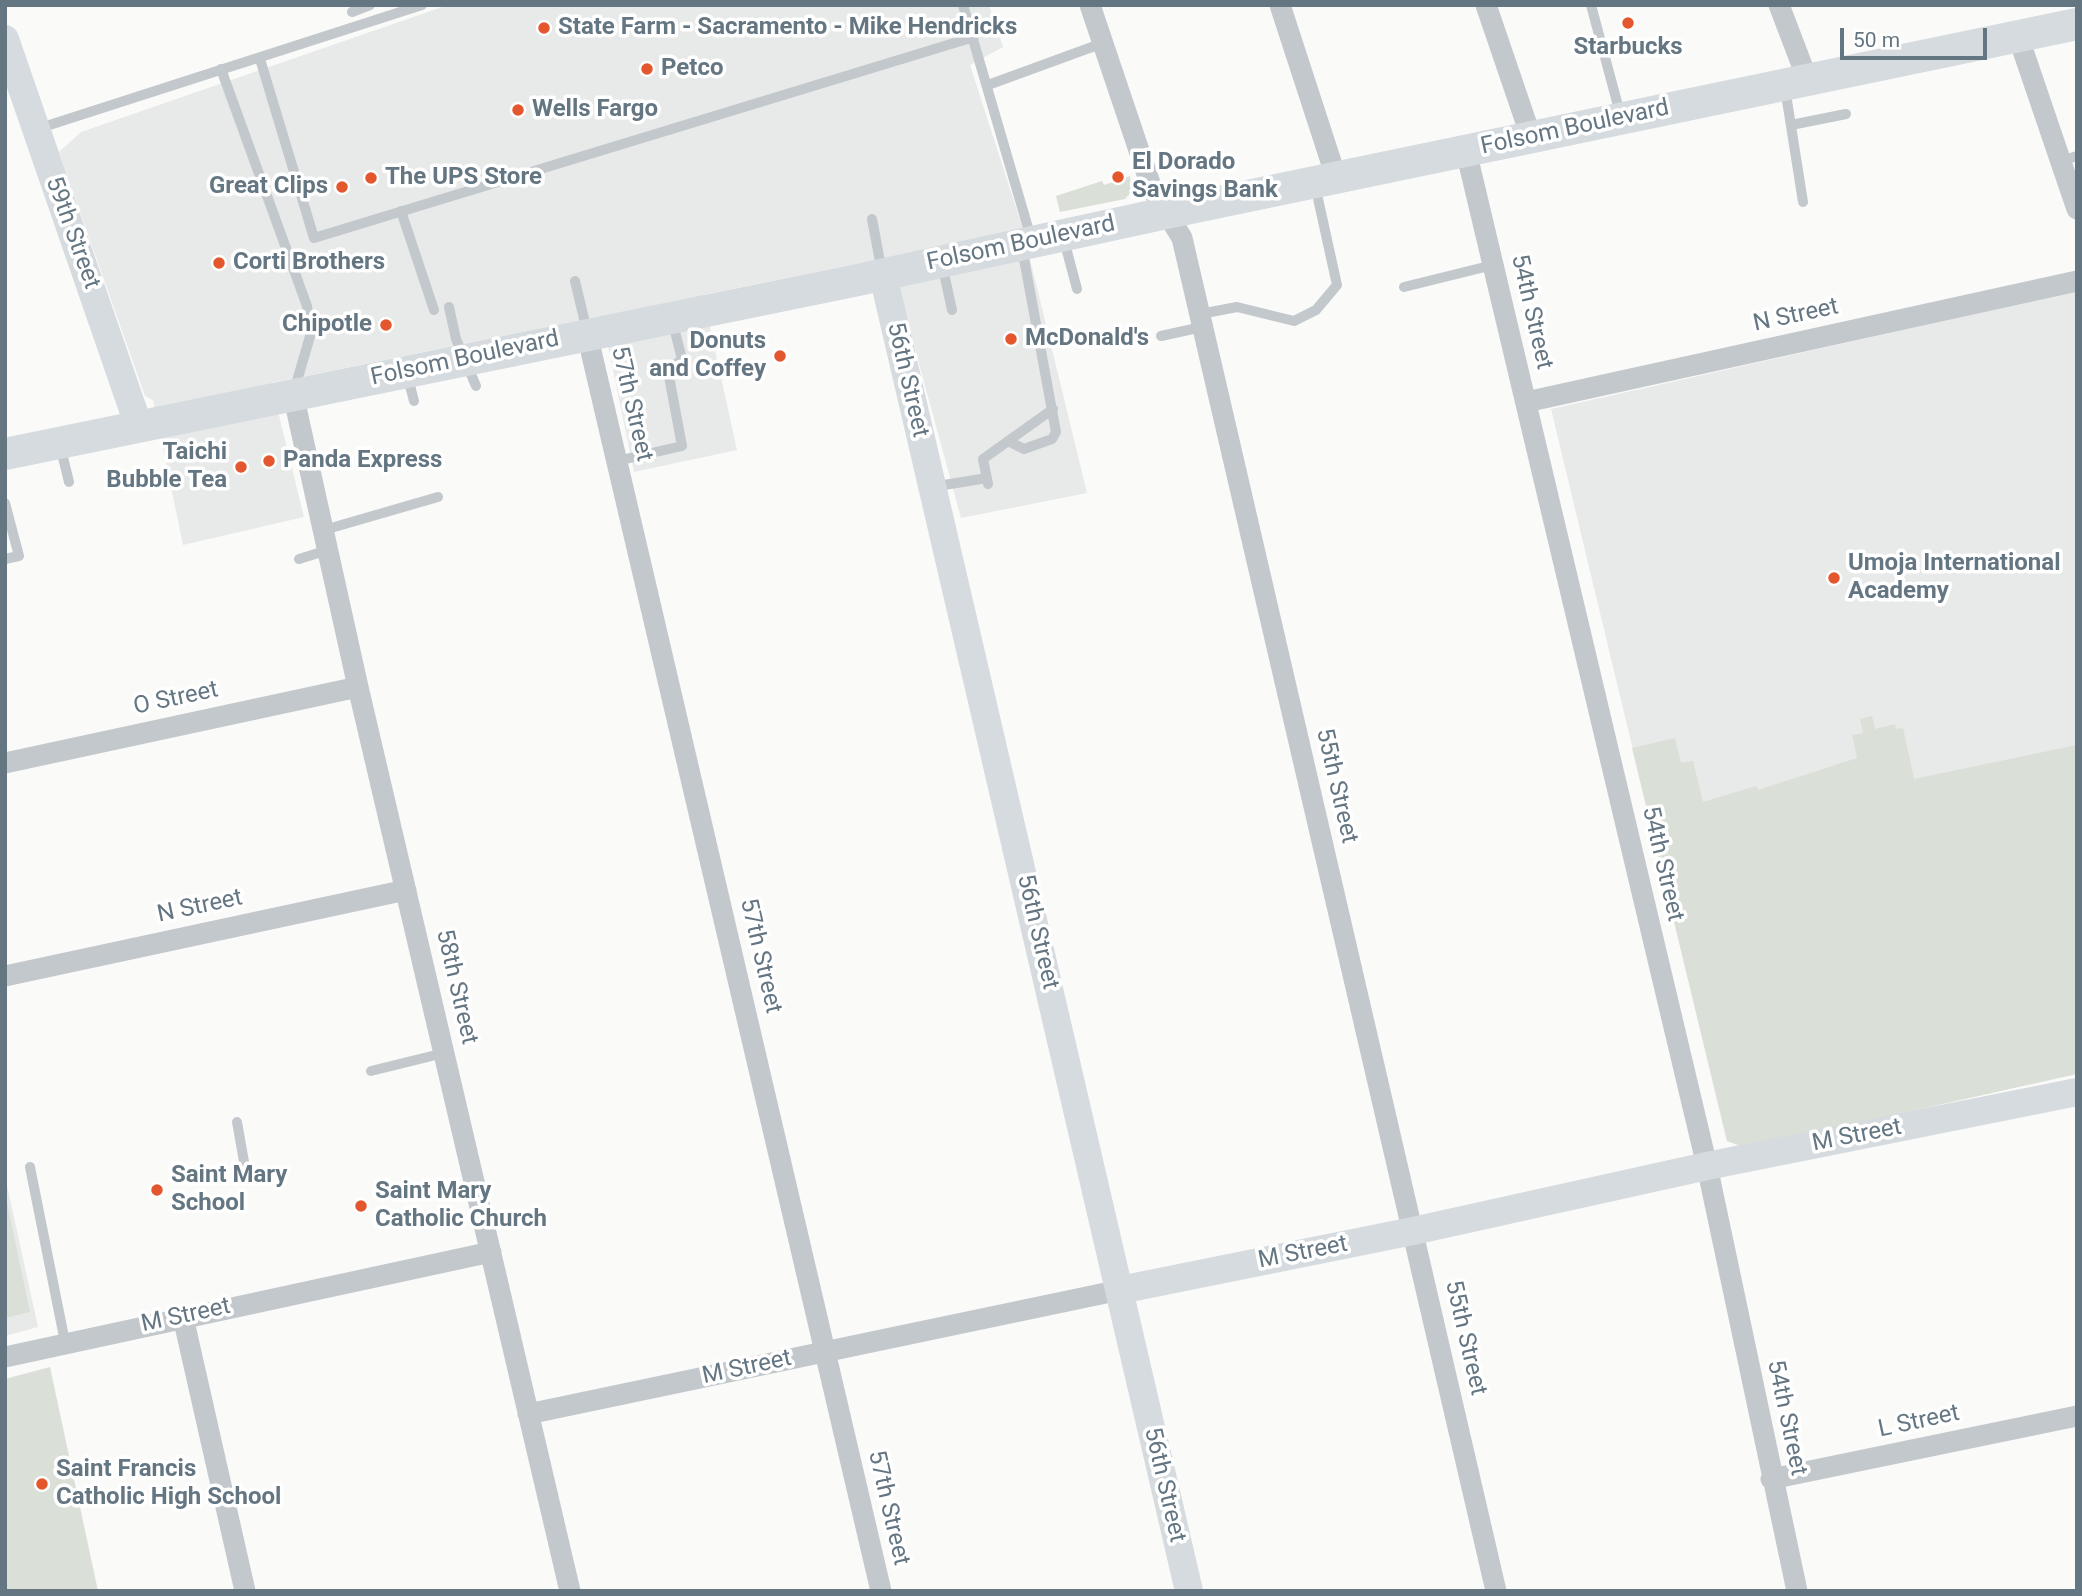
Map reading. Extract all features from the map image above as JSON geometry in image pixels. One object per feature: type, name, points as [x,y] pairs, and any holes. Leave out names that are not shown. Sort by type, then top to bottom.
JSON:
[{"type":"main road","name":"Folsom Boulevard","points":[[5,454],[406,371],[470,374],[587,334],[883,275],[1166,212],[2077,24]]},
{"type":"street","name":"55th Street","points":[[1090,5],[1152,189],[1182,238],[1496,1591]]},
{"type":"street","points":[[1280,5],[1325,179]]},
{"type":"street","points":[[1486,5],[1531,137]]},
{"type":"street","points":[[1779,5],[1796,83]]},
{"type":"street","points":[[2018,36],[2069,159],[2077,209]]},
{"type":"street","name":"59th Street","points":[[5,39],[139,427]]},
{"type":"street","name":"54th Street","points":[[1465,151],[1707,1166],[1771,1479],[1797,1591]]},
{"type":"street","name":"56th Street","points":[[883,275],[1189,1591]]},
{"type":"street","name":"N Street","points":[[1525,402],[2077,281]]},
{"type":"street","name":"57th Street","points":[[587,334],[596,394],[617,461],[881,1591]]},
{"type":"street","name":"58th Street","points":[[293,394],[358,687],[570,1591]]},
{"type":"street","name":"O Street","points":[[5,763],[358,687]]},
{"type":"street","name":"N Street","points":[[5,976],[406,890]]},
{"type":"street","name":"M Street","points":[[528,1414],[1413,1231],[1707,1166],[2077,1092]]},
{"type":"street","name":"M Street","points":[[5,1357],[491,1252]]},
{"type":"street","points":[[183,1317],[245,1591]]},
{"type":"street","name":"L Street","points":[[1771,1479],[2077,1416]]},
{"type":"lane","points":[[352,12],[370,5]]},
{"type":"lane","points":[[35,130],[422,5]]},
{"type":"lane","points":[[963,5],[988,85],[1027,244],[1056,432],[1052,439],[1024,449],[1009,441]]},
{"type":"lane","points":[[1591,5],[1622,118]]},
{"type":"lane","points":[[260,59],[314,238],[974,37]]},
{"type":"lane","points":[[988,85],[1103,43]]},
{"type":"lane","points":[[221,69],[307,306],[311,332],[293,394]]},
{"type":"lane","points":[[1796,83],[1791,125],[1803,202]]},
{"type":"lane","points":[[1791,125],[1846,114]]},
{"type":"lane","points":[[1161,336],[1237,307],[1271,313],[1294,321],[1316,310],[1337,285],[1325,179]]},
{"type":"lane","points":[[401,211],[434,310]]},
{"type":"lane","points":[[873,219],[883,275]]},
{"type":"lane","points":[[1063,237],[1077,289]]},
{"type":"lane","points":[[942,262],[952,310]]},
{"type":"lane","points":[[1404,287],[1493,265]]},
{"type":"lane","points":[[575,281],[587,334]]},
{"type":"lane","points":[[449,307],[470,374]]},
{"type":"lane","points":[[617,461],[682,446],[668,371],[682,359],[672,317]]},
{"type":"lane","points":[[406,371],[414,401]]},
{"type":"lane","points":[[932,487],[988,481],[983,459],[1053,410]]},
{"type":"lane","points":[[60,442],[69,482]]},
{"type":"lane","points":[[299,559],[326,540],[438,497]]},
{"type":"lane","points":[[5,503],[19,556],[5,559]]},
{"type":"lane","points":[[371,1071],[444,1053]]},
{"type":"lane","points":[[237,1122],[246,1173]]},
{"type":"lane","points":[[30,1167],[65,1342]]},
{"type":"shaded area","points":[[448,5],[989,5],[1003,47],[970,65],[1022,226],[1087,493],[961,518],[890,257],[703,295],[737,450],[634,472],[602,316],[271,383],[304,517],[183,545],[153,400],[145,396],[59,152],[81,132]]},
{"type":"shaded area","points":[[1130,176],[1132,191],[1125,199],[1060,212],[1056,196],[1102,181],[1104,185]]},
{"type":"shaded area","name":"Umoja International Academy","points":[[2077,291],[2077,1074],[1727,1141],[1551,409]]},
{"type":"shaded area","points":[[1872,716],[1875,729],[1895,724],[1896,729],[1903,728],[1914,779],[2077,745],[2077,1074],[1746,1148],[1727,1141],[1632,748],[1675,738],[1681,763],[1693,761],[1703,802],[1756,786],[1758,790],[1857,758],[1852,735],[1863,733],[1860,719]]},
{"type":"shaded area","points":[[5,1176],[38,1327],[5,1336]]},
{"type":"shaded area","points":[[5,1193],[30,1312],[5,1318]]},
{"type":"shaded area","name":"Saint Francis Catholic High School","points":[[50,1367],[98,1591],[5,1591],[5,1379]]},
{"type":"place","name":"Starbucks","points":[[1628,23]]},
{"type":"place","name":"State Farm - Sacramento - Mike Hendricks","points":[[544,28]]},
{"type":"place","name":"Petco","points":[[647,69]]},
{"type":"place","name":"Wells Fargo","points":[[518,110]]},
{"type":"place","name":"El Dorado Savings Bank","points":[[1118,177]]},
{"type":"place","name":"The UPS Store","points":[[371,178]]},
{"type":"place","name":"Great Clips","points":[[342,187]]},
{"type":"place","name":"Corti Brothers","points":[[219,263]]},
{"type":"place","name":"Chipotle","points":[[386,325]]},
{"type":"place","name":"McDonald's","points":[[1011,339]]},
{"type":"place","name":"Donuts and Coffey","points":[[780,356]]},
{"type":"place","name":"Panda Express","points":[[269,461]]},
{"type":"place","name":"Taichi Bubble Tea","points":[[241,467]]},
{"type":"place","name":"Umoja International Academy","points":[[1834,578]]},
{"type":"place","name":"Saint Mary School","points":[[157,1190]]},
{"type":"place","name":"Saint Mary Catholic Church","points":[[361,1206]]},
{"type":"place","name":"Saint Francis Catholic High School","points":[[42,1484]]}]
